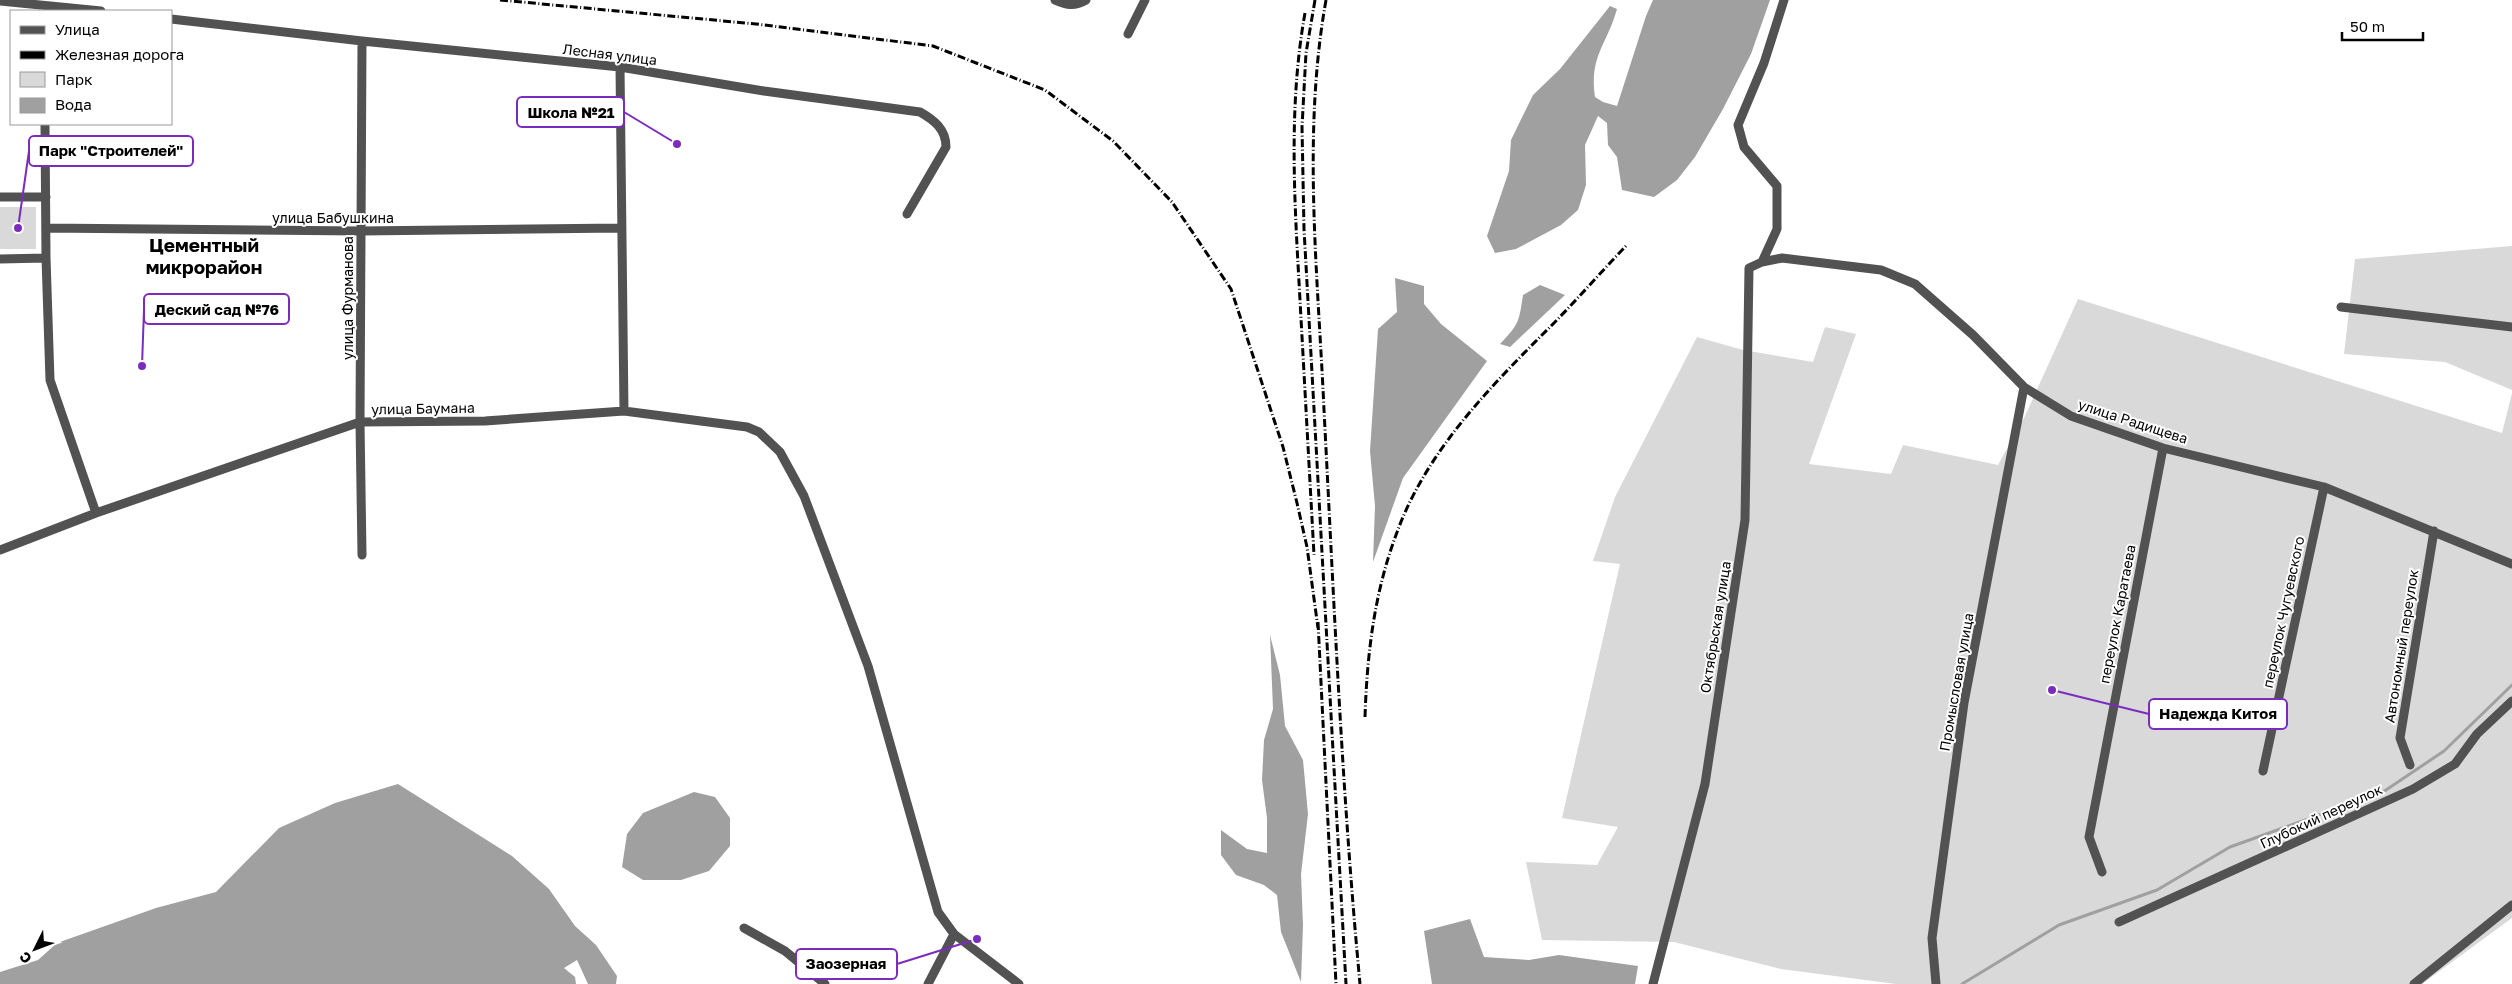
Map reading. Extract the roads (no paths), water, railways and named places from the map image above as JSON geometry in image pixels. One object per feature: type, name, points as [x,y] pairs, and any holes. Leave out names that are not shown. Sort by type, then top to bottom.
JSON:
[{"type":"street","points":[[1055,0],[1068,6],[1086,0]]},
{"type":"street","points":[[1128,34],[1145,0]]},
{"type":"street","points":[[1762,262],[1777,229],[1778,186],[1744,147],[1738,125],[1764,63],[1784,0]]},
{"type":"street","points":[[0,1],[45,8],[82,10]]},
{"type":"street","name":"Лесная улица","points":[[172,19],[362,42],[620,67],[764,91],[920,112],[932,119],[941,129],[946,138],[946,147],[907,214]]},
{"type":"street","name":"улица Фурманова","points":[[362,42],[360,422],[362,556]]},
{"type":"street","points":[[620,67],[620,228],[624,412]]},
{"type":"street","points":[[45,125],[46,258],[50,380],[96,513]]},
{"type":"street","points":[[0,197],[46,197]]},
{"type":"street","name":"улица Бабушкина","points":[[46,228],[361,232],[620,228]]},
{"type":"street","points":[[0,258],[46,258]]},
{"type":"street","name":"улица Радищева","points":[[1749,268],[1762,262],[1782,258],[1881,270],[1915,284],[1973,335],[2024,387],[2071,416],[2163,448],[2324,487],[2512,564]]},
{"type":"street","name":"Октябрьская улица","points":[[1653,984],[1704,784],[1746,520],[1749,268]]},
{"type":"street","points":[[2341,306],[2512,327]]},
{"type":"street","name":"Промысловая улица","points":[[1936,984],[1932,938],[1964,703],[2024,387]]},
{"type":"street","name":"улица Баумана","points":[[0,550],[96,513],[360,422],[485,421],[624,412],[747,427],[759,432],[780,452],[804,496],[868,666],[930,890],[938,912],[954,934]]},
{"type":"street","name":"переулок Каратаева","points":[[2102,872],[2089,837],[2163,448]]},
{"type":"street","name":"переулок Чугуевского","points":[[2263,771],[2324,487]]},
{"type":"street","name":"Автономный переулок","points":[[2410,765],[2400,738],[2434,531]]},
{"type":"street","name":"Глубокий переулок","points":[[2119,922],[2413,789],[2454,764],[2476,734],[2512,701]]},
{"type":"street","points":[[2414,984],[2512,905]]},
{"type":"street","points":[[744,928],[785,951],[825,984]]},
{"type":"street","points":[[928,984],[954,934],[1019,984]]},
{"type":"water","points":[[1653,0],[1770,0],[1751,54],[1723,109],[1695,157],[1677,180],[1654,197],[1622,190],[1617,157],[1608,145],[1607,123],[1598,116],[1585,145],[1586,185],[1578,210],[1561,225],[1516,249],[1495,253],[1487,236],[1509,171],[1511,140],[1533,95],[1560,69],[1610,6],[1617,9],[1600,51],[1594,71],[1594,83],[1595,97],[1603,102],[1617,106]]},
{"type":"water","points":[[1395,278],[1424,286],[1424,304],[1441,324],[1487,361],[1403,478],[1373,562],[1375,506],[1370,451],[1378,329],[1397,312]]},
{"type":"water","points":[[1540,285],[1565,295],[1510,347],[1500,344],[1517,322],[1523,295]]},
{"type":"water","points":[[1270,635],[1280,675],[1285,726],[1303,760],[1308,814],[1301,874],[1303,925],[1301,982],[1281,932],[1277,895],[1264,885],[1236,875],[1221,855],[1221,830],[1247,849],[1267,853],[1267,818],[1262,780],[1264,740],[1273,709]]},
{"type":"water","points":[[398,784],[512,856],[549,889],[575,926],[596,945],[617,976],[616,984],[588,984],[577,960],[564,968],[575,977],[576,984],[0,984],[0,972],[38,960],[57,943],[156,908],[216,892],[279,828],[335,803]]},
{"type":"water","points":[[694,792],[715,797],[730,818],[730,846],[709,871],[681,880],[643,880],[622,867],[627,834],[643,813]]},
{"type":"water","points":[[1470,919],[1484,957],[1529,960],[1559,955],[1638,966],[1635,984],[1432,984],[1424,931]]},
{"type":"waterway","points":[[1962,984],[2059,925],[2157,890],[2230,847],[2383,792],[2444,751],[2512,685]]},
{"type":"railway","points":[[500,0],[756,24],[933,46],[1045,90],[1113,141],[1172,202],[1231,289],[1283,447],[1307,547],[1318,628]]},
{"type":"railway","points":[[1315,0],[1306,53],[1302,127],[1304,229],[1346,984]]},
{"type":"railway","points":[[1326,0],[1315,102],[1313,153],[1314,205],[1339,697],[1348,841],[1360,984]]},
{"type":"railway","points":[[1305,13],[1297,80],[1294,181],[1314,555]]},
{"type":"railway","points":[[1365,717],[1370,648],[1377,602],[1388,557],[1408,505],[1441,450],[1481,399],[1626,246]]},
{"type":"railway","points":[[1318,622],[1336,984]]},
{"type":"place","name":"Школа №21","points":[[677,144]]},
{"type":"place","name":"Парк \"Строителей\"","points":[[18,228]]},
{"type":"place","name":"Деский сад №76","points":[[142,366]]},
{"type":"place","name":"Надежда Китоя","points":[[2052,690]]},
{"type":"place","name":"Заозерная","points":[[977,939]]},
{"type":"district","name":"Цементный микрорайон","points":[[204,255]]}]
